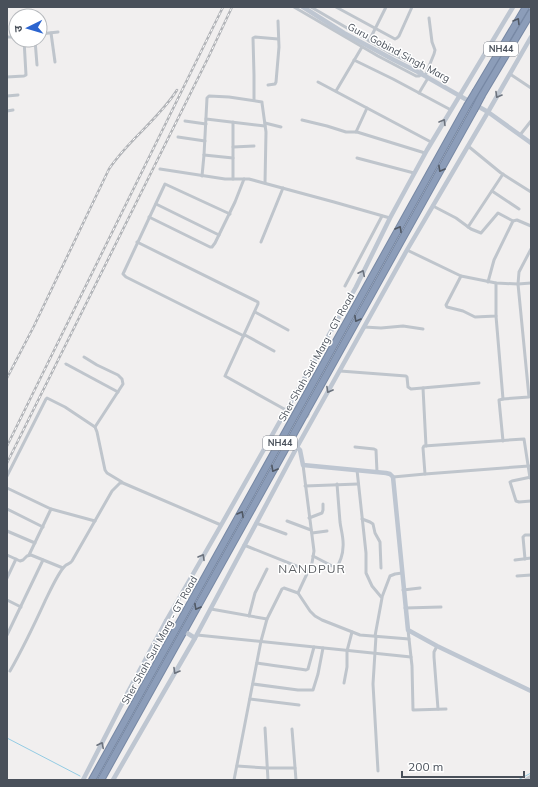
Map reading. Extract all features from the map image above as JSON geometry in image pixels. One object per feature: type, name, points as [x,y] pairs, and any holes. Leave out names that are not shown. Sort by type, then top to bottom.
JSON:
[{"type":"highway","name":"Sher Shah Suri Marg - GT Road","points":[[92,780],[467,106],[526,7]]},
{"type":"highway","name":"Sher Shah Suri Marg - GT Road","points":[[101,780],[482,95],[531,12]]},
{"type":"street","points":[[294,7],[378,56],[416,76],[423,75]]},
{"type":"street","name":"Guru Gobind Singh Marg","points":[[303,7],[344,33],[488,112],[531,144]]},
{"type":"street","points":[[311,7],[369,41],[420,68],[423,75]]},
{"type":"street","points":[[336,7],[393,39],[396,39],[412,7]]},
{"type":"street","name":"Sher Shah Suri Marg - GT Road","points":[[82,780],[166,621],[356,287],[390,218],[431,142],[513,7]]},
{"type":"street","points":[[369,41],[376,29],[384,8]]},
{"type":"street","points":[[419,93],[423,75],[435,50],[432,42],[429,18]]},
{"type":"street","points":[[268,85],[275,84],[278,70],[278,20]]},
{"type":"street","points":[[48,33],[58,32]]},
{"type":"street","points":[[51,33],[55,62]]},
{"type":"street","points":[[113,780],[211,609],[297,447],[311,417],[340,371],[407,250],[531,37]]},
{"type":"street","points":[[254,100],[253,38],[278,39]]},
{"type":"street","points":[[336,91],[362,47]]},
{"type":"street","points":[[7,77],[26,75],[24,48]]},
{"type":"street","points":[[36,48],[37,65]]},
{"type":"street","points":[[354,60],[451,110]]},
{"type":"street","points":[[510,74],[531,88]]},
{"type":"street","points":[[318,82],[431,142]]},
{"type":"street","points":[[7,96],[18,95]]},
{"type":"street","points":[[202,176],[208,96],[229,97],[262,102],[265,124],[265,183]]},
{"type":"street","points":[[356,132],[367,108]]},
{"type":"street","points":[[7,111],[13,110]]},
{"type":"street","points":[[302,120],[346,132],[356,132],[425,153]]},
{"type":"street","points":[[185,121],[233,122],[265,124],[281,127]]},
{"type":"street","points":[[520,135],[531,121]]},
{"type":"street","points":[[233,122],[233,179]]},
{"type":"street","points":[[178,137],[205,141]]},
{"type":"street","points":[[233,147],[254,146]]},
{"type":"street","points":[[468,146],[503,174],[531,192]]},
{"type":"street","points":[[204,155],[233,158]]},
{"type":"street","points":[[357,158],[414,173]]},
{"type":"street","points":[[160,170],[225,179],[249,179],[390,218]]},
{"type":"street","points":[[468,227],[503,174]]},
{"type":"street","points":[[149,217],[211,247],[214,245],[230,214],[244,179]]},
{"type":"street","points":[[230,214],[165,184],[124,271],[124,276],[274,351]]},
{"type":"street","points":[[261,242],[282,188]]},
{"type":"street","points":[[492,191],[519,209]]},
{"type":"street","points":[[156,204],[219,234]]},
{"type":"street","points":[[433,206],[456,218],[468,227],[482,233],[498,213],[513,221],[517,220],[531,226]]},
{"type":"street","points":[[346,286],[382,216]]},
{"type":"street","points":[[488,282],[494,260],[513,221]]},
{"type":"street","points":[[137,242],[257,301],[258,304],[255,312],[225,377],[286,410]]},
{"type":"street","points":[[503,441],[499,401],[503,399],[530,397],[518,284],[519,272],[531,249]]},
{"type":"street","points":[[407,250],[461,276],[496,283],[531,283]]},
{"type":"street","points":[[461,276],[446,303],[446,306],[463,311],[475,317],[496,316]]},
{"type":"street","points":[[496,283],[496,316],[503,399]]},
{"type":"street","points":[[255,312],[288,330]]},
{"type":"street","points":[[364,327],[378,328],[403,326],[423,329]]},
{"type":"street","points":[[84,357],[120,377],[123,384],[95,427]]},
{"type":"street","points":[[66,364],[118,392]]},
{"type":"street","points":[[526,369],[531,369]]},
{"type":"street","points":[[340,371],[406,376],[410,389],[479,383]]},
{"type":"street","points":[[423,388],[426,446],[423,448],[425,474]]},
{"type":"street","points":[[7,476],[46,398],[65,407],[95,427],[107,473],[122,482],[221,525]]},
{"type":"street","points":[[289,405],[294,408]]},
{"type":"street","points":[[426,446],[525,439],[531,477],[510,482],[516,501],[531,501]]},
{"type":"street","points":[[297,447],[300,450],[303,465],[314,548],[309,571],[298,593]]},
{"type":"street","points":[[355,447],[376,450],[377,472]]},
{"type":"street","points":[[303,465],[388,473],[392,477],[412,666],[413,710],[446,709]]},
{"type":"street","points":[[392,477],[529,466]]},
{"type":"street","points":[[357,470],[367,574],[372,586],[382,597]]},
{"type":"street","points":[[10,671],[63,568],[72,561],[112,491],[122,482]]},
{"type":"street","points":[[313,556],[336,568],[338,566],[342,554],[343,537],[340,522],[337,484]]},
{"type":"street","points":[[305,486],[358,484]]},
{"type":"street","points":[[7,488],[51,509],[95,522]]},
{"type":"street","points":[[309,518],[322,513],[323,504]]},
{"type":"street","points":[[7,509],[43,527]]},
{"type":"street","points":[[7,555],[22,561],[29,555],[51,509]]},
{"type":"street","points":[[362,519],[373,524],[375,534],[380,542],[381,568]]},
{"type":"street","points":[[287,521],[311,532],[326,530]]},
{"type":"street","points":[[256,523],[286,534]]},
{"type":"street","points":[[7,531],[35,543]]},
{"type":"street","points":[[525,559],[523,537],[525,535],[531,535]]},
{"type":"street","points":[[244,545],[309,571]]},
{"type":"street","points":[[29,555],[63,568]]},
{"type":"street","points":[[515,560],[531,558]]},
{"type":"street","points":[[7,578],[16,559]]},
{"type":"street","points":[[7,635],[43,560]]},
{"type":"street","points":[[249,616],[255,593],[267,569]]},
{"type":"street","points":[[378,771],[373,684],[375,636],[382,597],[390,576],[402,573]]},
{"type":"street","points":[[517,576],[531,575]]},
{"type":"street","points":[[234,780],[261,641],[267,619],[282,589],[284,588],[298,593],[309,610],[322,620],[352,632],[360,635],[409,639]]},
{"type":"street","points":[[403,590],[420,588]]},
{"type":"street","points":[[7,600],[21,607]]},
{"type":"street","points":[[405,608],[441,607]]},
{"type":"street","points":[[211,609],[267,619]]},
{"type":"street","points":[[166,621],[175,626]]},
{"type":"street","points":[[408,630],[437,646],[531,691]]},
{"type":"street","points":[[344,683],[347,666],[347,651],[352,632]]},
{"type":"street","points":[[187,633],[196,636],[411,656]]},
{"type":"street","points":[[437,646],[434,652],[434,657],[438,709]]},
{"type":"street","points":[[257,663],[306,670],[308,669],[314,647]]},
{"type":"street","points":[[253,684],[298,690],[313,690],[324,648]]},
{"type":"street","points":[[250,699],[299,705]]},
{"type":"street","points":[[265,728],[268,780]]},
{"type":"street","points":[[292,729],[296,780]]},
{"type":"street","points":[[237,766],[295,768]]},
{"type":"street","points":[[524,780],[531,776]]},
{"type":"waterway","points":[[7,738],[80,776]]},
{"type":"waterway","points":[[518,780],[531,773]]},
{"type":"tunnel","points":[[294,408],[309,416]]},
{"type":"railway","points":[[7,446],[223,7]]},
{"type":"railway","points":[[7,463],[232,7]]},
{"type":"railway","points":[[7,378],[34,326],[109,169],[125,149],[161,111],[177,90]]},
{"type":"district","name":"NANDPUR","points":[[312,569]]}]
